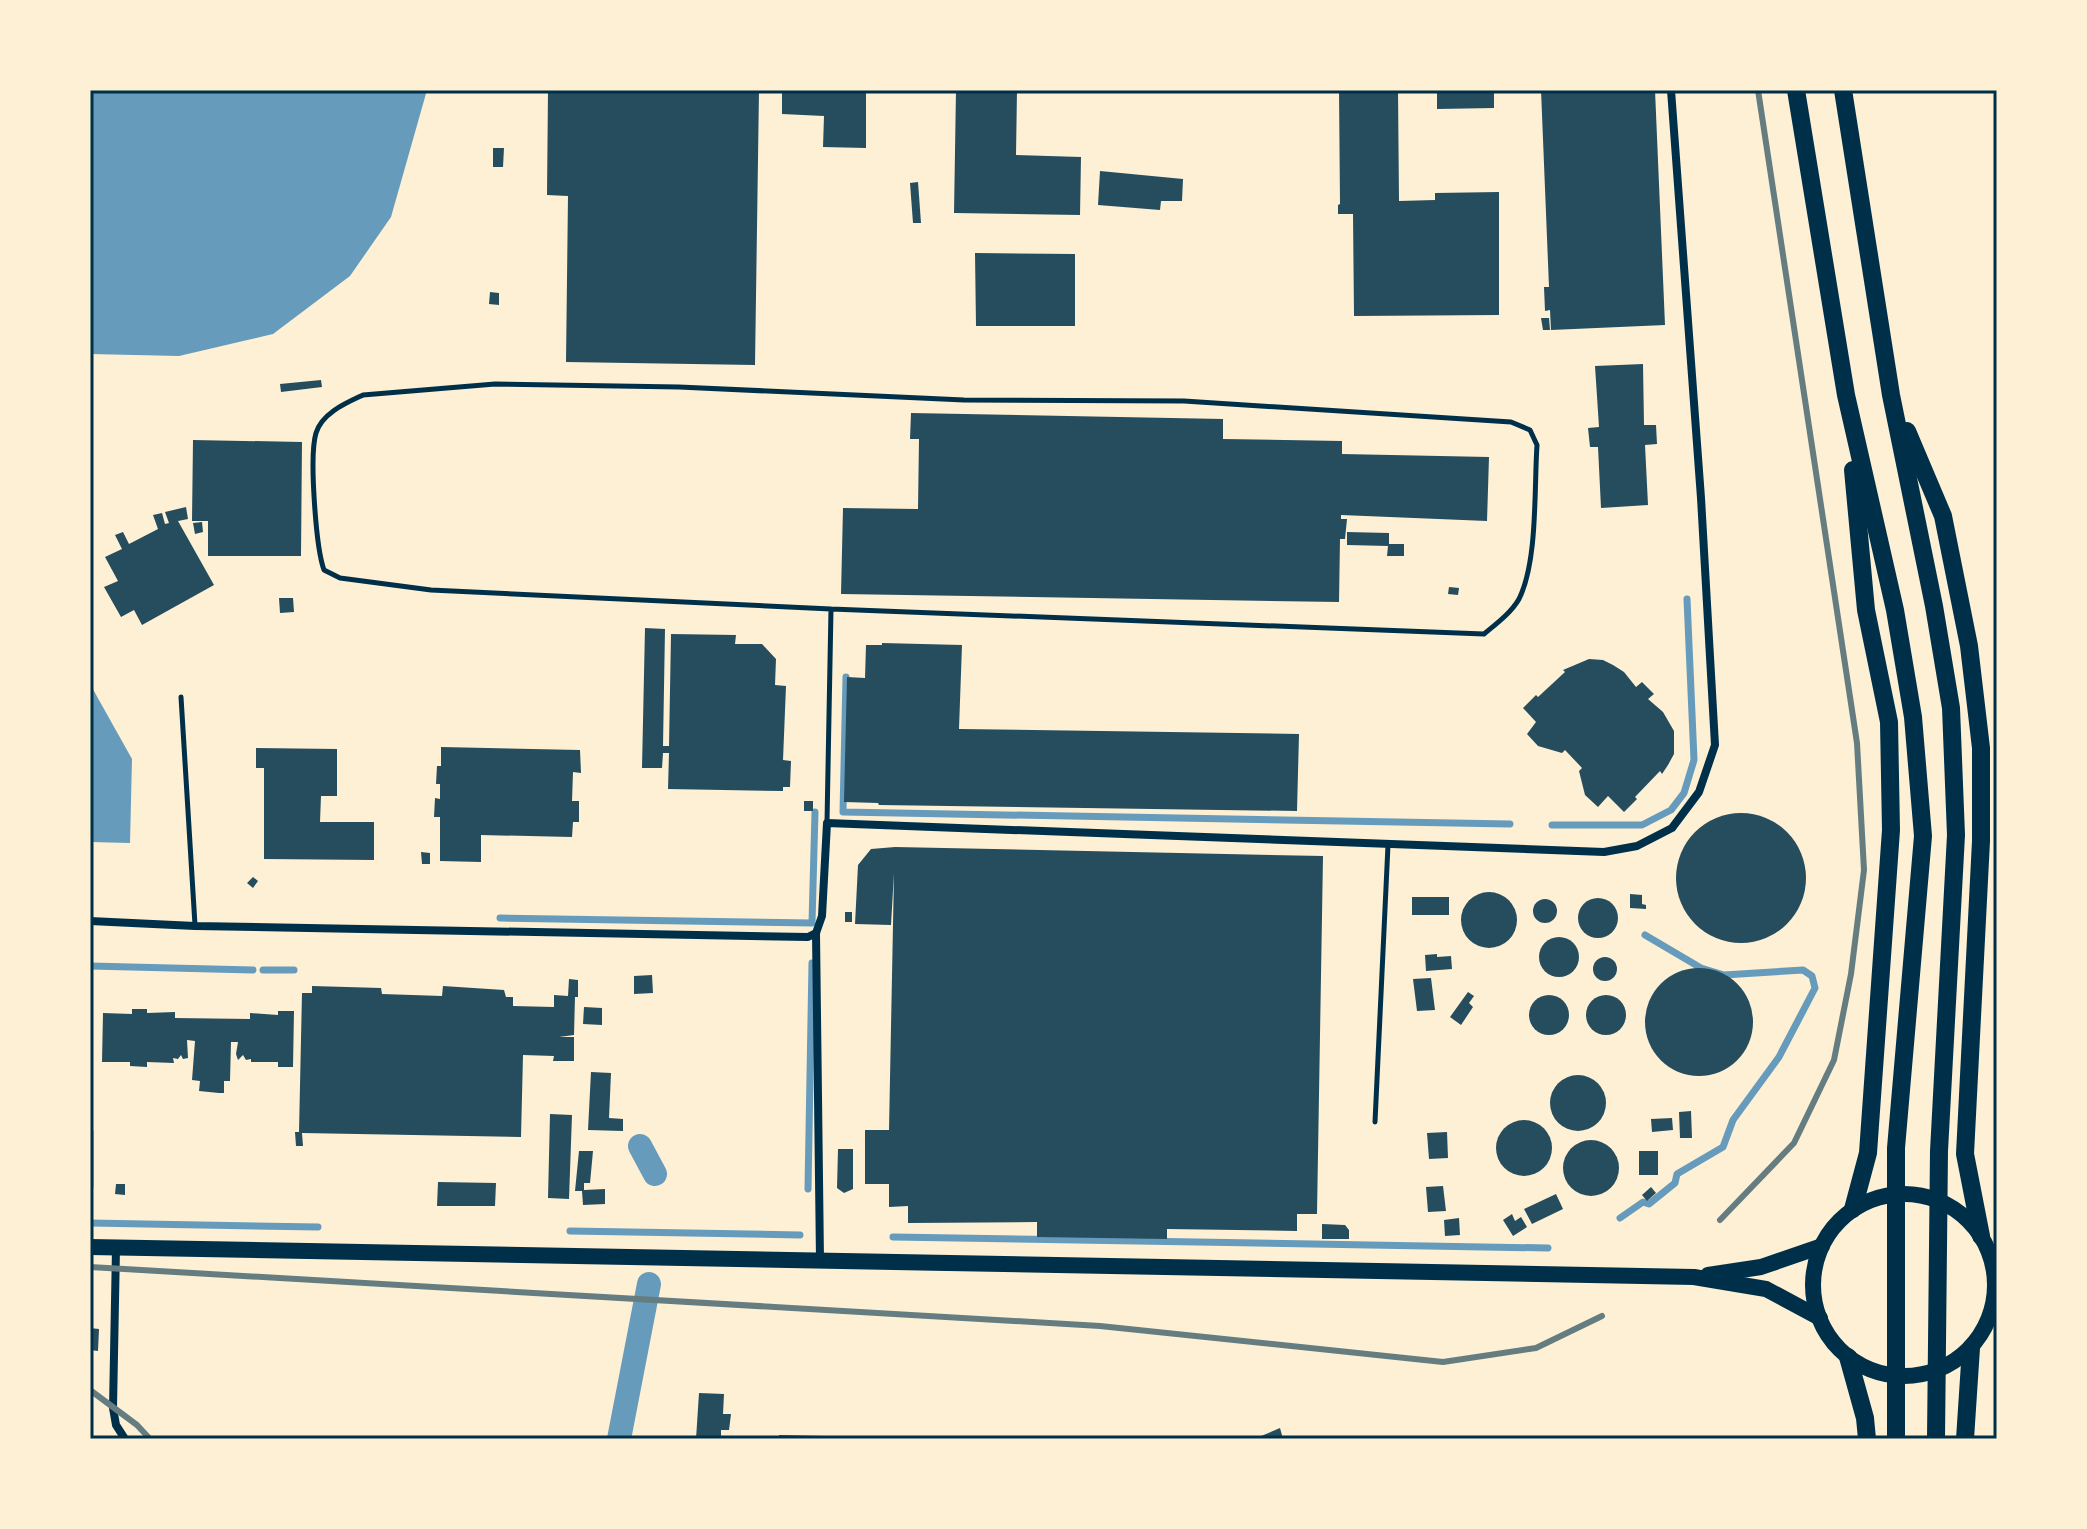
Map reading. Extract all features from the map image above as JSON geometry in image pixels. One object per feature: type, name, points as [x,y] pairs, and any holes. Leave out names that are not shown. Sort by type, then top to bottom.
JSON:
[{"type":"highway","points":[[1796,90],[1846,395],[1895,610],[1913,717],[1923,836],[1896,1148],[1896,1439]]},
{"type":"highway","points":[[1843,90],[1891,395],[1934,606],[1951,708],[1956,835],[1939,1151],[1936,1433]]},
{"type":"highway","points":[[1846,395],[1866,610],[1889,722],[1891,830],[1868,1153],[1853,1209]]},
{"type":"highway","points":[[1891,395],[1943,516],[1969,646],[1981,748],[1981,841],[1965,1154],[1981,1236]]},
{"type":"highway","points":[[1965,1439],[1971,1348]]},
{"type":"highway","points":[[1848,1357],[1865,1418],[1867,1439]]},
{"type":"main road","points":[[1898,1194],[1922,1196],[1945,1204],[1965,1217],[1981,1236],[1991,1258],[1996,1282],[1989,1317],[1971,1348],[1950,1365],[1925,1374],[1898,1376],[1872,1370],[1848,1357],[1831,1339],[1814,1300],[1813,1281],[1822,1246],[1835,1225],[1853,1209],[1875,1199],[1898,1194]]},
{"type":"main road","points":[[1694,1277],[1761,1267],[1822,1246]]},
{"type":"main road","points":[[90,1247],[1694,1277],[1766,1289],[1820,1318]]},
{"type":"street","points":[[820,1260],[816,933],[822,916],[827,823],[1604,852],[1637,846],[1672,828],[1699,792],[1715,745],[1701,498],[1671,90]]},
{"type":"street","points":[[90,921],[195,926],[808,937],[816,933]]},
{"type":"street","points":[[116,1248],[113,1408],[116,1425],[125,1439]]},
{"type":"lane","points":[[495,384],[803,391],[964,400],[1184,401],[1511,422],[1530,430],[1537,445],[1530,565],[1518,600],[1484,634],[831,609],[431,590],[340,578],[324,570],[318,555],[314,482],[316,433],[325,417],[363,395],[495,384]]},
{"type":"lane","points":[[827,823],[831,609]]},
{"type":"lane","points":[[181,697],[195,926]]},
{"type":"lane","points":[[1375,1122],[1388,845]]},
{"type":"water","points":[[90,90],[427,90],[391,217],[350,276],[273,334],[179,356],[90,354]]},
{"type":"water","points":[[90,684],[132,759],[130,843],[90,842]]},
{"type":"building","points":[[548,90],[759,90],[755,365],[566,362],[568,196],[547,195]]},
{"type":"building","points":[[782,90],[866,90],[866,148],[823,147],[824,116],[782,114]]},
{"type":"building","points":[[956,90],[1017,90],[1016,155],[1081,157],[1080,215],[954,213]]},
{"type":"building","points":[[1339,90],[1398,90],[1399,201],[1435,200],[1435,193],[1499,192],[1499,315],[1354,316],[1353,214],[1338,214]]},
{"type":"building","points":[[1437,90],[1494,90],[1494,108],[1437,109]]},
{"type":"building","points":[[1541,90],[1655,90],[1665,325],[1551,330],[1550,310],[1545,311],[1544,287],[1549,287]]},
{"type":"building","points":[[493,148],[504,148],[503,167],[493,167]]},
{"type":"building","points":[[1100,171],[1183,179],[1182,201],[1161,201],[1160,210],[1098,205]]},
{"type":"building","points":[[918,182],[921,223],[913,223],[910,183]]},
{"type":"building","points":[[975,253],[1075,254],[1075,326],[976,326]]},
{"type":"building","points":[[490,292],[499,293],[499,305],[489,304]]},
{"type":"building","points":[[1541,318],[1549,318],[1550,330],[1543,330]]},
{"type":"building","points":[[1643,364],[1644,425],[1656,425],[1657,444],[1645,445],[1648,505],[1601,508],[1598,447],[1590,447],[1588,428],[1599,427],[1595,366]]},
{"type":"building","points":[[321,380],[322,387],[281,392],[280,384]]},
{"type":"building","points":[[911,413],[1223,419],[1223,439],[1342,441],[1342,454],[1489,457],[1487,521],[1341,515],[1341,519],[1347,519],[1345,539],[1340,539],[1339,602],[841,594],[843,508],[918,509],[919,439],[910,439]]},
{"type":"building","points":[[193,440],[302,442],[301,556],[208,556],[208,521],[192,521]]},
{"type":"building","points":[[186,507],[188,519],[178,521],[214,585],[142,625],[134,610],[121,617],[104,587],[118,581],[105,557],[122,549],[115,535],[123,532],[129,544],[158,529],[153,515],[162,513],[165,524],[169,523],[165,512]]},
{"type":"building","points":[[202,522],[203,532],[195,534],[193,523]]},
{"type":"building","points":[[1347,532],[1389,533],[1389,544],[1404,544],[1404,556],[1387,556],[1388,546],[1347,545]]},
{"type":"building","points":[[1449,587],[1459,588],[1458,595],[1448,594]]},
{"type":"building","points":[[279,598],[293,598],[294,612],[280,613]]},
{"type":"building","points":[[645,628],[665,629],[663,746],[669,746],[671,634],[736,635],[735,644],[762,644],[776,659],[775,685],[786,686],[783,760],[791,761],[790,787],[783,787],[783,791],[668,789],[669,753],[663,753],[662,768],[642,768]]},
{"type":"building","points":[[866,645],[962,645],[959,729],[1299,734],[1297,811],[844,802],[847,677],[865,678]]},
{"type":"building","points":[[1589,659],[1603,660],[1613,665],[1624,672],[1636,687],[1642,682],[1654,694],[1648,699],[1663,712],[1674,731],[1674,754],[1668,765],[1624,812],[1608,796],[1598,807],[1585,795],[1579,771],[1582,768],[1565,750],[1562,753],[1538,746],[1527,734],[1536,722],[1523,708],[1565,672],[1563,670]]},
{"type":"building","points":[[441,747],[580,750],[581,773],[573,772],[572,801],[579,801],[579,822],[573,822],[572,837],[481,835],[481,862],[440,861],[440,817],[434,817],[435,798],[440,799],[440,784],[436,784],[437,766],[441,766]]},
{"type":"building","points":[[256,748],[337,749],[337,796],[321,796],[320,822],[374,822],[374,860],[264,859],[264,768],[256,768]]},
{"type":"building","points":[[804,801],[813,801],[813,811],[804,811]]},
{"type":"building","points":[[1741,813],[1766,818],[1787,832],[1801,853],[1806,878],[1801,903],[1787,924],[1766,938],[1741,943],[1716,938],[1695,924],[1681,903],[1676,878],[1681,853],[1695,832],[1716,818]]},
{"type":"building","points":[[871,849],[1323,856],[1317,1214],[1297,1214],[1297,1231],[1167,1229],[1167,1239],[1037,1237],[1037,1222],[908,1223],[908,1206],[889,1207],[889,1184],[865,1184],[865,1130],[889,1130],[894,873],[891,925],[855,924],[858,865]]},
{"type":"building","points":[[421,852],[430,853],[430,864],[422,864]]},
{"type":"building","points":[[253,877],[258,881],[253,888],[247,883]]},
{"type":"building","points":[[1489,892],[1509,900],[1517,920],[1509,940],[1489,948],[1469,940],[1461,920],[1469,900]]},
{"type":"building","points":[[1630,894],[1642,895],[1642,904],[1646,905],[1646,909],[1630,908]]},
{"type":"building","points":[[1412,897],[1449,897],[1449,915],[1412,915]]},
{"type":"building","points":[[1598,898],[1612,904],[1618,918],[1612,932],[1598,938],[1584,932],[1578,918],[1584,904]]},
{"type":"building","points":[[1545,899],[1554,902],[1557,911],[1554,920],[1545,923],[1536,920],[1533,911],[1536,902]]},
{"type":"building","points":[[845,912],[852,912],[852,922],[845,922]]},
{"type":"building","points":[[1559,937],[1573,943],[1579,957],[1573,971],[1559,977],[1545,971],[1539,957],[1545,943]]},
{"type":"building","points":[[1437,954],[1437,957],[1451,956],[1452,969],[1426,971],[1425,955]]},
{"type":"building","points":[[1605,957],[1614,960],[1617,969],[1614,978],[1605,981],[1596,978],[1593,969],[1596,960]]},
{"type":"building","points":[[1699,968],[1720,972],[1737,984],[1749,1001],[1753,1022],[1749,1043],[1737,1060],[1720,1072],[1699,1076],[1678,1072],[1661,1060],[1649,1043],[1645,1022],[1649,1001],[1661,984],[1678,972]]},
{"type":"building","points":[[652,975],[653,993],[634,994],[634,976]]},
{"type":"building","points":[[1431,978],[1435,1010],[1417,1011],[1413,979]]},
{"type":"building","points":[[569,979],[578,980],[574,1035],[559,1037],[574,1037],[574,1061],[553,1061],[554,1056],[523,1055],[521,1137],[302,1133],[303,1146],[296,1146],[295,1132],[299,1132],[302,993],[312,993],[312,986],[381,988],[382,994],[442,996],[443,986],[504,990],[506,997],[513,997],[513,1006],[554,1007],[554,995],[568,996]]},
{"type":"building","points":[[1468,992],[1474,996],[1469,1003],[1473,1007],[1461,1025],[1450,1017]]},
{"type":"building","points":[[1549,995],[1563,1001],[1569,1015],[1563,1029],[1549,1035],[1535,1029],[1529,1015],[1535,1001]]},
{"type":"building","points":[[1606,995],[1620,1001],[1626,1015],[1620,1029],[1606,1035],[1592,1029],[1586,1015],[1592,1001]]},
{"type":"building","points":[[584,1007],[602,1008],[602,1025],[583,1024]]},
{"type":"building","points":[[132,1009],[147,1009],[147,1013],[175,1012],[175,1018],[250,1019],[250,1013],[278,1015],[278,1011],[294,1011],[293,1067],[278,1067],[278,1062],[251,1062],[243,1055],[238,1060],[238,1042],[231,1042],[230,1081],[224,1081],[224,1093],[219,1093],[199,1091],[200,1081],[192,1080],[195,1041],[187,1040],[188,1058],[183,1059],[181,1055],[178,1059],[173,1058],[174,1063],[147,1062],[147,1067],[130,1066],[130,1062],[102,1062],[103,1013],[132,1014]]},
{"type":"building","points":[[591,1072],[611,1073],[609,1118],[623,1119],[623,1131],[588,1130]]},
{"type":"building","points":[[1578,1075],[1598,1083],[1606,1103],[1598,1123],[1578,1131],[1558,1123],[1550,1103],[1558,1083]]},
{"type":"building","points":[[1691,1111],[1692,1138],[1680,1138],[1679,1112]]},
{"type":"building","points":[[550,1114],[572,1115],[569,1199],[548,1198]]},
{"type":"building","points":[[1672,1118],[1673,1130],[1652,1132],[1651,1119]]},
{"type":"building","points":[[1524,1120],[1544,1128],[1552,1148],[1544,1168],[1524,1176],[1504,1168],[1496,1148],[1504,1128]]},
{"type":"building","points":[[1447,1132],[1448,1158],[1429,1159],[1427,1133]]},
{"type":"building","points":[[1591,1140],[1611,1148],[1619,1168],[1611,1188],[1591,1196],[1571,1188],[1563,1168],[1571,1148]]},
{"type":"building","points":[[838,1149],[853,1149],[853,1189],[844,1193],[837,1188]]},
{"type":"building","points":[[579,1151],[593,1151],[590,1183],[584,1183],[584,1190],[605,1189],[605,1204],[583,1205],[582,1191],[575,1191]]},
{"type":"building","points":[[1639,1151],[1658,1151],[1658,1175],[1639,1175]]},
{"type":"building","points":[[438,1182],[496,1183],[495,1206],[437,1206]]},
{"type":"building","points":[[116,1184],[125,1184],[125,1195],[115,1194]]},
{"type":"building","points":[[1443,1186],[1446,1211],[1428,1212],[1426,1187]]},
{"type":"building","points":[[1651,1187],[1656,1193],[1647,1201],[1642,1195]]},
{"type":"building","points":[[1556,1194],[1563,1209],[1532,1224],[1524,1209]]},
{"type":"building","points":[[1512,1214],[1515,1221],[1521,1217],[1527,1227],[1513,1236],[1503,1220]]},
{"type":"building","points":[[1459,1218],[1460,1235],[1445,1236],[1444,1220]]},
{"type":"building","points":[[1322,1224],[1345,1225],[1349,1230],[1349,1239],[1322,1239]]},
{"type":"building","points":[[90,1328],[99,1329],[98,1351],[90,1350]]},
{"type":"building","points":[[699,1393],[724,1394],[723,1414],[731,1414],[729,1430],[721,1430],[721,1439],[696,1439]]},
{"type":"building","points":[[1280,1428],[1283,1439],[1254,1439]]},
{"type":"building","points":[[779,1435],[824,1436],[824,1439],[779,1439]]},
{"type":"waterway","points":[[1552,825],[1642,825],[1671,810],[1684,793],[1694,760],[1687,599]]},
{"type":"waterway","points":[[846,677],[843,812],[1510,824]]},
{"type":"waterway","points":[[500,918],[812,923],[815,812]]},
{"type":"waterway","points":[[1620,1218],[1643,1202],[1649,1204],[1675,1183],[1677,1174],[1723,1147],[1733,1120],[1779,1057],[1815,988],[1812,976],[1803,970],[1724,975],[1701,968],[1645,935]]},
{"type":"waterway","points":[[808,1189],[812,963]]},
{"type":"waterway","points":[[90,966],[253,970]]},
{"type":"waterway","points":[[263,970],[294,970]]},
{"type":"waterway","points":[[90,1132],[90,1186]]},
{"type":"waterway","points":[[640,1146],[655,1174]]},
{"type":"waterway","points":[[90,1223],[318,1227]]},
{"type":"waterway","points":[[570,1231],[800,1235]]},
{"type":"waterway","points":[[893,1237],[1548,1248]]},
{"type":"waterway","points":[[619,1439],[649,1284]]},
{"type":"railway","points":[[1720,1220],[1794,1143],[1834,1060],[1851,974],[1864,870],[1857,743],[1758,90]]},
{"type":"railway","points":[[90,1267],[1100,1326],[1443,1362],[1536,1348],[1602,1316]]},
{"type":"railway","points":[[90,1390],[137,1425],[150,1439]]}]
